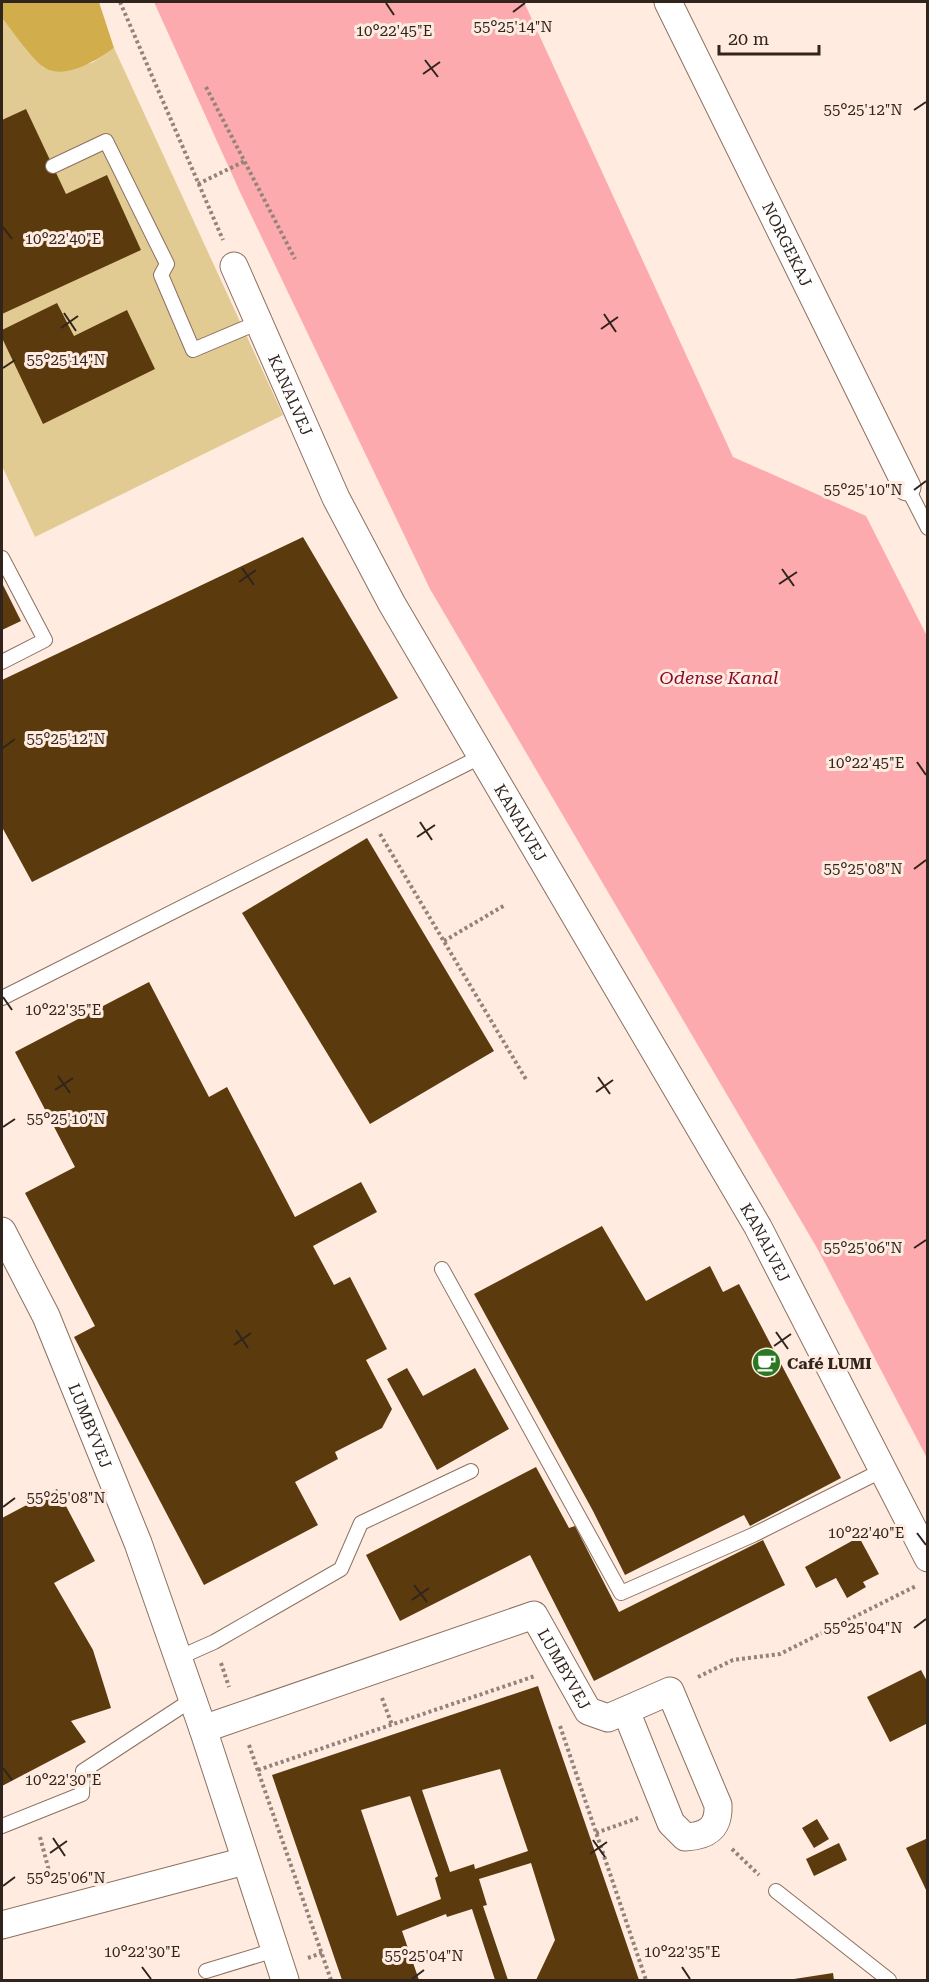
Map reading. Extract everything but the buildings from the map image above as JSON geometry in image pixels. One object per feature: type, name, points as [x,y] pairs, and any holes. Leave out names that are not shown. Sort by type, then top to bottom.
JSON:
[{"type":"street","name":"NORGEKAJ","points":[[668,2],[907,487]]},
{"type":"street","name":"KANALVEJ","points":[[234,266],[336,498],[392,604],[758,1227],[927,1558]]},
{"type":"street","name":"LUMBYVEJ","points":[[2,1231],[46,1316],[138,1543],[193,1699],[285,1980]]},
{"type":"street","name":"LUMBYVEJ","points":[[203,1729],[534,1614],[588,1711],[608,1718],[670,1691]]},
{"type":"street","points":[[626,1711],[671,1823],[685,1837],[699,1836],[712,1829],[719,1818],[718,1805],[670,1691]]},
{"type":"street","points":[[2,1925],[245,1861]]},
{"type":"lane","points":[[52,166],[106,141],[167,264],[161,275],[193,350],[259,322]]},
{"type":"lane","points":[[907,487],[927,528]]},
{"type":"lane","points":[[2,558],[45,640],[2,662]]},
{"type":"lane","points":[[2,998],[482,756]]},
{"type":"lane","points":[[442,1269],[621,1593],[753,1535],[883,1470]]},
{"type":"lane","points":[[178,1658],[214,1642],[341,1569],[361,1524],[471,1471]]},
{"type":"lane","points":[[2,1826],[82,1794],[83,1771],[193,1699]]},
{"type":"lane","points":[[776,1891],[889,1980]]},
{"type":"lane","points":[[206,1971],[275,1950]]},
{"type":"path","points":[[120,2],[234,266]]},
{"type":"path","points":[[206,87],[295,259]]},
{"type":"path","points":[[198,184],[245,161]]},
{"type":"path","points":[[381,836],[527,1081]]},
{"type":"path","points":[[444,941],[505,905]]},
{"type":"path","points":[[670,1691],[733,1660],[780,1654],[917,1586]]},
{"type":"path","points":[[331,1980],[258,1770],[542,1674]]},
{"type":"path","points":[[557,1719],[646,1980]]},
{"type":"path","points":[[596,1833],[665,1808]]},
{"type":"path","points":[[33,1813],[60,1910]]},
{"type":"path","points":[[712,1829],[776,1891]]},
{"type":"shaded area","points":[[2,2],[99,2],[114,48],[90,63],[72,70],[62,72],[45,68],[40,65],[2,18]]},
{"type":"shaded area","points":[[2,18],[44,68],[92,63],[114,48],[283,415],[35,537],[2,466]]},
{"type":"water","name":"Odense Kanal","points":[[154,2],[524,2],[733,457],[866,516],[927,636],[927,1458],[817,1248],[430,589],[240,192]]},
{"type":"place","name":"Café LUMI","points":[[766,1363]]}]
